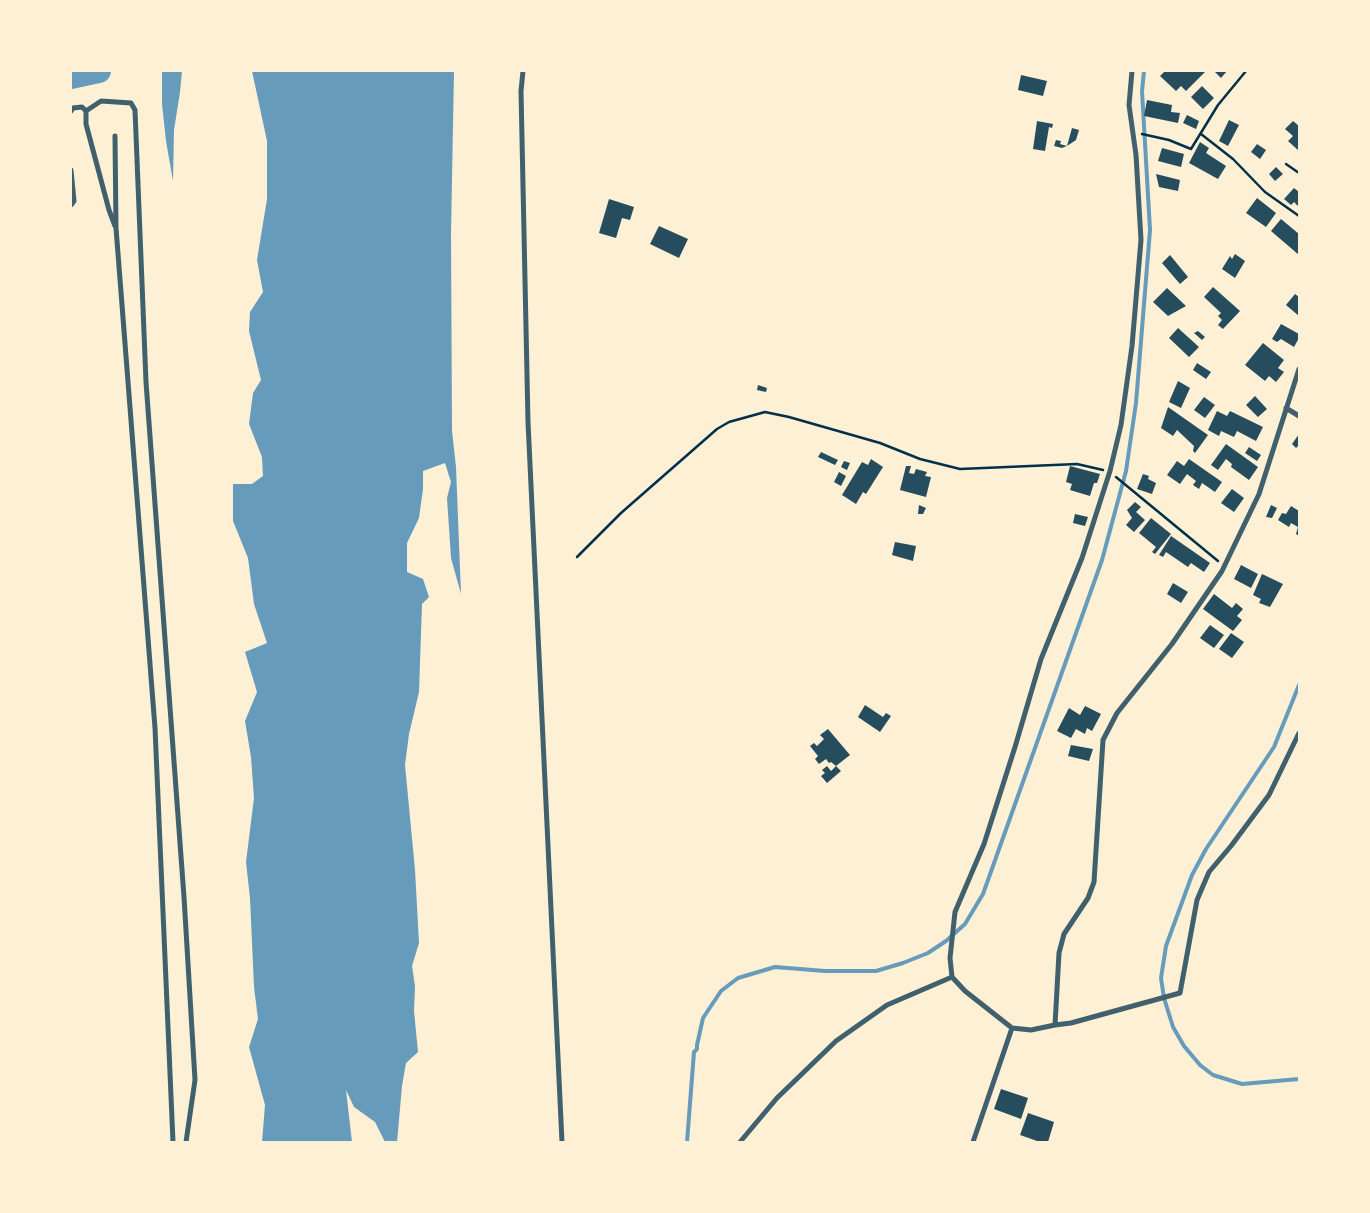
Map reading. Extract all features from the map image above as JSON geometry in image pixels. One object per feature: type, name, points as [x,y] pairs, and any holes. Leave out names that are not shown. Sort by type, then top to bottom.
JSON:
[{"type":"street","points":[[522,71],[528,422],[562,1142]]},
{"type":"street","points":[[1132,71],[1129,105],[1136,156],[1141,240],[1132,346],[1121,425],[1110,471],[1082,558],[1041,659],[984,844],[955,912],[950,958],[952,977],[965,991],[1012,1028],[1031,1030],[1055,1024],[1072,1023],[1180,994],[1197,900],[1209,872],[1269,795],[1299,733]]},
{"type":"street","points":[[86,110],[101,101],[132,103],[135,110],[146,382],[184,896],[195,1080],[186,1142]]},
{"type":"street","points":[[71,111],[73,108],[82,106],[86,110],[86,124],[109,210],[116,228]]},
{"type":"street","points":[[115,136],[116,228],[155,728],[173,1142]]},
{"type":"street","points":[[71,170],[74,201],[71,206]]},
{"type":"street","points":[[1055,1024],[1059,953],[1064,934],[1088,898],[1094,882],[1103,740],[1117,713],[1172,644],[1222,571],[1259,494],[1299,369]]},
{"type":"street","points":[[1286,408],[1299,416]]},
{"type":"street","points":[[740,1142],[777,1098],[836,1041],[887,1006],[952,977]]},
{"type":"street","points":[[973,1142],[1012,1028]]},
{"type":"path","points":[[1133,133],[1169,140],[1191,150],[1218,105],[1246,71]]},
{"type":"path","points":[[1201,134],[1233,159],[1265,192],[1299,216]]},
{"type":"path","points":[[1286,164],[1299,173]]},
{"type":"path","points":[[577,557],[621,513],[718,429],[730,422],[765,412],[880,443],[920,459],[960,469],[1077,464],[1110,471],[1143,501],[1221,564],[1222,571]]},
{"type":"water","points":[[162,71],[182,71],[174,130],[173,181],[162,104]]},
{"type":"water","points":[[252,71],[454,71],[451,233],[452,431],[456,467],[461,594],[451,558],[447,498],[451,482],[445,463],[423,471],[423,489],[419,518],[407,543],[407,572],[423,579],[429,597],[422,604],[419,692],[409,734],[405,765],[415,870],[419,943],[412,966],[415,986],[414,1011],[418,1052],[406,1063],[397,1142],[385,1142],[375,1122],[354,1107],[346,1090],[352,1142],[262,1142],[265,1105],[249,1047],[258,1019],[254,987],[250,898],[246,862],[254,798],[251,757],[245,721],[257,692],[245,652],[267,643],[254,604],[248,558],[233,521],[233,484],[252,484],[263,476],[262,457],[249,424],[253,393],[261,380],[249,331],[250,312],[263,292],[257,260],[267,199],[267,141]]},
{"type":"building","points":[[1165,71],[1206,71],[1186,91],[1181,86],[1176,91],[1160,76]]},
{"type":"building","points":[[1214,71],[1227,71],[1221,78]]},
{"type":"building","points":[[1021,75],[1047,81],[1043,96],[1018,90]]},
{"type":"building","points":[[1202,86],[1214,98],[1203,109],[1191,97]]},
{"type":"building","points":[[1147,100],[1172,105],[1171,112],[1180,113],[1178,123],[1144,116]]},
{"type":"building","points":[[1187,115],[1199,121],[1196,129],[1183,123]]},
{"type":"building","points":[[1229,120],[1239,125],[1228,146],[1219,141]]},
{"type":"building","points":[[1037,121],[1053,124],[1052,128],[1049,127],[1045,151],[1033,149]]},
{"type":"building","points":[[1293,121],[1299,126],[1299,151],[1288,141],[1293,136],[1285,129]]},
{"type":"building","points":[[1072,128],[1079,130],[1076,140],[1067,146]]},
{"type":"building","points":[[1056,140],[1061,141],[1060,144],[1067,146],[1062,148],[1054,146]]},
{"type":"building","points":[[1200,142],[1209,148],[1206,153],[1226,166],[1218,179],[1189,163]]},
{"type":"building","points":[[1257,144],[1266,150],[1260,159],[1251,152]]},
{"type":"building","points":[[1162,148],[1184,154],[1181,167],[1158,161]]},
{"type":"building","points":[[1276,167],[1283,174],[1275,181],[1269,174]]},
{"type":"building","points":[[1156,174],[1180,180],[1178,191],[1159,187]]},
{"type":"building","points":[[1294,188],[1299,192],[1299,207],[1294,202],[1291,205],[1284,199]]},
{"type":"building","points":[[1257,198],[1276,213],[1266,227],[1246,213]]},
{"type":"building","points":[[609,199],[634,207],[630,220],[622,218],[616,238],[599,233]]},
{"type":"building","points":[[1281,219],[1299,234],[1299,255],[1271,231]]},
{"type":"building","points":[[659,226],[688,239],[679,258],[650,244]]},
{"type":"building","points":[[1235,254],[1245,261],[1235,278],[1222,269],[1230,256],[1232,259]]},
{"type":"building","points":[[1170,255],[1188,277],[1180,284],[1162,263]]},
{"type":"building","points":[[1213,287],[1240,311],[1223,329],[1218,325],[1222,320],[1218,316],[1221,313],[1204,297]]},
{"type":"building","points":[[1167,288],[1186,306],[1168,316],[1153,302]]},
{"type":"building","points":[[1295,294],[1299,297],[1299,316],[1286,305]]},
{"type":"building","points":[[1281,324],[1299,334],[1294,347],[1281,339],[1277,342],[1272,339]]},
{"type":"building","points":[[1178,328],[1199,347],[1189,357],[1169,338]]},
{"type":"building","points":[[1198,331],[1205,337],[1202,340],[1194,333]]},
{"type":"building","points":[[1263,343],[1284,360],[1278,368],[1284,372],[1276,382],[1269,376],[1265,381],[1245,365]]},
{"type":"building","points":[[1197,363],[1211,372],[1206,379],[1193,370]]},
{"type":"building","points":[[1178,381],[1190,388],[1181,408],[1169,402]]},
{"type":"building","points":[[758,385],[767,388],[766,392],[757,390]]},
{"type":"building","points":[[1255,396],[1267,409],[1258,417],[1246,405]]},
{"type":"building","points":[[1204,397],[1215,405],[1205,418],[1194,410]]},
{"type":"building","points":[[1168,407],[1208,435],[1195,453],[1193,451],[1194,446],[1177,430],[1173,436],[1161,428]]},
{"type":"building","points":[[1217,411],[1227,416],[1230,411],[1263,427],[1256,441],[1237,431],[1234,437],[1221,431],[1219,436],[1208,430]]},
{"type":"building","points":[[1299,434],[1299,445],[1296,448],[1292,444]]},
{"type":"building","points":[[1226,444],[1258,467],[1249,480],[1231,467],[1232,464],[1226,459],[1218,470],[1211,465]]},
{"type":"building","points":[[1249,447],[1261,455],[1257,461],[1245,453]]},
{"type":"building","points":[[821,452],[838,460],[835,465],[818,457]]},
{"type":"building","points":[[871,459],[883,467],[866,494],[863,492],[856,504],[842,495],[862,462],[868,465]]},
{"type":"building","points":[[1189,459],[1222,482],[1215,492],[1202,483],[1199,489],[1193,485],[1196,481],[1187,474],[1180,484],[1167,475],[1177,461],[1184,466]]},
{"type":"building","points":[[844,461],[850,463],[847,470],[841,467]]},
{"type":"building","points":[[906,466],[911,466],[909,473],[914,474],[916,469],[927,472],[925,476],[931,477],[926,497],[900,490]]},
{"type":"building","points":[[1070,466],[1100,474],[1097,483],[1094,483],[1090,496],[1070,490],[1072,484],[1066,482]]},
{"type":"building","points":[[839,472],[846,476],[841,486],[834,482]]},
{"type":"building","points":[[1143,474],[1149,476],[1148,479],[1156,483],[1152,494],[1137,489]]},
{"type":"building","points":[[1232,489],[1244,498],[1234,512],[1221,503]]},
{"type":"building","points":[[1135,502],[1141,507],[1136,512],[1145,520],[1134,532],[1126,525],[1132,518],[1127,510]]},
{"type":"building","points":[[919,505],[926,508],[923,514],[918,514]]},
{"type":"building","points":[[1271,505],[1277,508],[1272,518],[1266,517]]},
{"type":"building","points":[[1291,506],[1299,511],[1299,536],[1296,534],[1298,527],[1291,523],[1289,527],[1278,520],[1282,513],[1286,514]]},
{"type":"building","points":[[1075,514],[1088,517],[1085,526],[1073,523]]},
{"type":"building","points":[[1151,518],[1171,534],[1155,554],[1152,552],[1156,547],[1139,533]]},
{"type":"building","points":[[1171,536],[1210,563],[1204,572],[1191,563],[1188,567],[1166,552],[1163,557],[1159,555]]},
{"type":"building","points":[[895,542],[916,546],[913,561],[892,555]]},
{"type":"building","points":[[1241,565],[1258,574],[1251,588],[1234,579]]},
{"type":"building","points":[[1262,574],[1283,584],[1270,607],[1259,603],[1261,599],[1253,595]]},
{"type":"building","points":[[1173,583],[1188,592],[1181,603],[1167,594]]},
{"type":"building","points":[[1214,594],[1232,608],[1236,603],[1243,609],[1237,616],[1242,620],[1233,631],[1203,609]]},
{"type":"building","points":[[1210,625],[1224,635],[1214,648],[1200,638]]},
{"type":"building","points":[[1231,633],[1244,642],[1232,658],[1219,649]]},
{"type":"building","points":[[865,705],[883,717],[886,713],[891,716],[880,732],[858,717]]},
{"type":"building","points":[[1085,706],[1101,714],[1092,731],[1087,728],[1085,734],[1076,729],[1071,738],[1057,731],[1069,708],[1080,715]]},
{"type":"building","points":[[828,729],[850,755],[836,766],[831,762],[829,763],[826,759],[819,764],[815,759],[818,756],[810,746],[814,743],[817,746],[824,739],[820,735]]},
{"type":"building","points":[[1071,745],[1093,749],[1089,761],[1068,756]]},
{"type":"building","points":[[827,766],[831,771],[836,766],[841,771],[827,783],[821,776],[825,773],[822,770]]},
{"type":"building","points":[[1001,1089],[1028,1098],[1021,1119],[994,1109]]},
{"type":"building","points":[[1028,1113],[1054,1122],[1048,1142],[1040,1142],[1020,1135]]},
{"type":"waterway","points":[[71,77],[99,71]]},
{"type":"waterway","points":[[687,1142],[694,1052],[697,1049],[703,1018],[721,991],[738,978],[775,967],[825,971],[876,971],[903,963],[928,953],[946,941],[965,924],[983,894],[1102,560],[1126,471],[1136,403],[1150,230],[1142,91],[1144,71]]},
{"type":"waterway","points":[[1299,685],[1274,747],[1206,849],[1192,875],[1166,946],[1161,978],[1164,998],[1173,1027],[1184,1046],[1200,1065],[1213,1075],[1242,1084],[1299,1079]]}]
